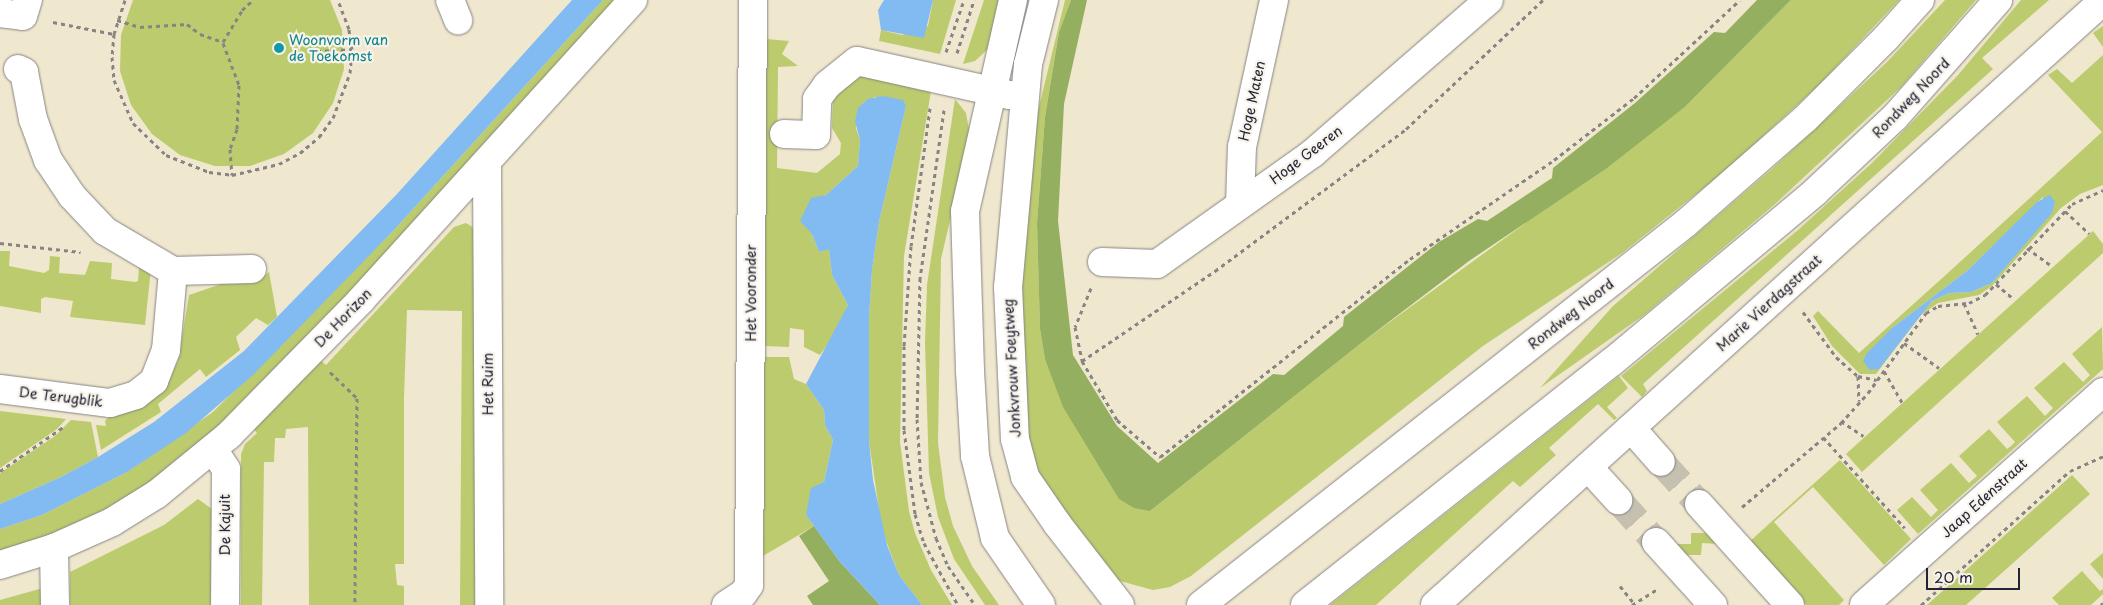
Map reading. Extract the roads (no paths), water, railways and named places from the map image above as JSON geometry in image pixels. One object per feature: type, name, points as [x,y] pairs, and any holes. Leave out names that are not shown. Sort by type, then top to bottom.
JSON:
[{"type":"street","name":"De Horizon","points":[[0,564],[54,548],[89,534],[136,509],[213,449],[310,352],[487,163],[633,0]]},
{"type":"street","name":"Het Vooronder","points":[[726,605],[743,594],[749,586],[753,0]]},
{"type":"street","points":[[1013,0],[965,211],[975,456],[996,538],[1041,605]]},
{"type":"street","name":"Jonkvrouw Foeytweg","points":[[1044,0],[1028,64],[1008,287],[1016,439],[1025,477],[1058,525],[1120,605]]},
{"type":"street","name":"Hoge Maten","points":[[1240,203],[1242,147],[1274,0]]},
{"type":"street","name":"Hoge Geeren","points":[[1102,262],[1157,264],[1240,203],[1313,153],[1489,0]]},
{"type":"street","name":"Rondweg Noord","points":[[1202,605],[1686,223],[1805,119],[1886,38],[1920,0]]},
{"type":"street","name":"Rondweg Noord","points":[[1305,605],[1612,362],[1816,192],[1895,117],[1998,0]]},
{"type":"street","name":"Marie Vierdagstraat","points":[[1435,605],[2103,1]]},
{"type":"street","points":[[784,134],[816,134],[817,99],[834,79],[857,61],[1025,99]]},
{"type":"street","points":[[18,69],[24,72],[33,119],[48,160],[72,196],[105,231],[173,271],[252,269]]},
{"type":"street","name":"Het Ruim","points":[[487,163],[489,605]]},
{"type":"street","name":"De Terugblik","points":[[0,389],[110,403],[136,395],[154,381],[166,350],[173,271]]},
{"type":"street","name":"Jaap Edenstraat","points":[[1864,605],[2103,392]]},
{"type":"street","points":[[1631,428],[1661,462]]},
{"type":"street","name":"De Kajuit","points":[[213,449],[226,469],[225,605]]},
{"type":"street","points":[[1588,467],[1618,500]]},
{"type":"street","points":[[1708,514],[1790,605]]},
{"type":"street","points":[[1656,542],[1713,605]]},
{"type":"street","points":[[54,548],[55,605]]},
{"type":"water","points":[[572,0],[603,0],[394,230],[253,375],[186,433],[127,472],[42,515],[0,529],[0,504],[61,477],[98,457],[154,422],[244,351],[397,194]]},
{"type":"water","points":[[884,0],[933,0],[924,38],[881,30],[878,10]]},
{"type":"water","points":[[883,96],[903,100],[906,106],[879,222],[872,270],[869,318],[869,441],[873,480],[887,545],[899,575],[922,605],[880,605],[840,562],[806,515],[811,488],[824,482],[833,440],[825,425],[824,410],[806,384],[848,305],[832,275],[829,249],[819,252],[812,234],[800,221],[811,198],[826,195],[858,166],[860,140],[855,121],[858,108],[868,99]]},
{"type":"water","points":[[2050,195],[2055,202],[2052,213],[1992,283],[1971,292],[1949,293],[1932,301],[1879,369],[1870,370],[1863,361],[1867,353],[1892,328],[1968,270],[2037,202]]},
{"type":"tunnel","points":[[1661,462],[1699,504]]},
{"type":"tunnel","points":[[1618,500],[1656,542]]},
{"type":"place","name":"Woonvorm van de Toekomst","points":[[279,48]]}]
